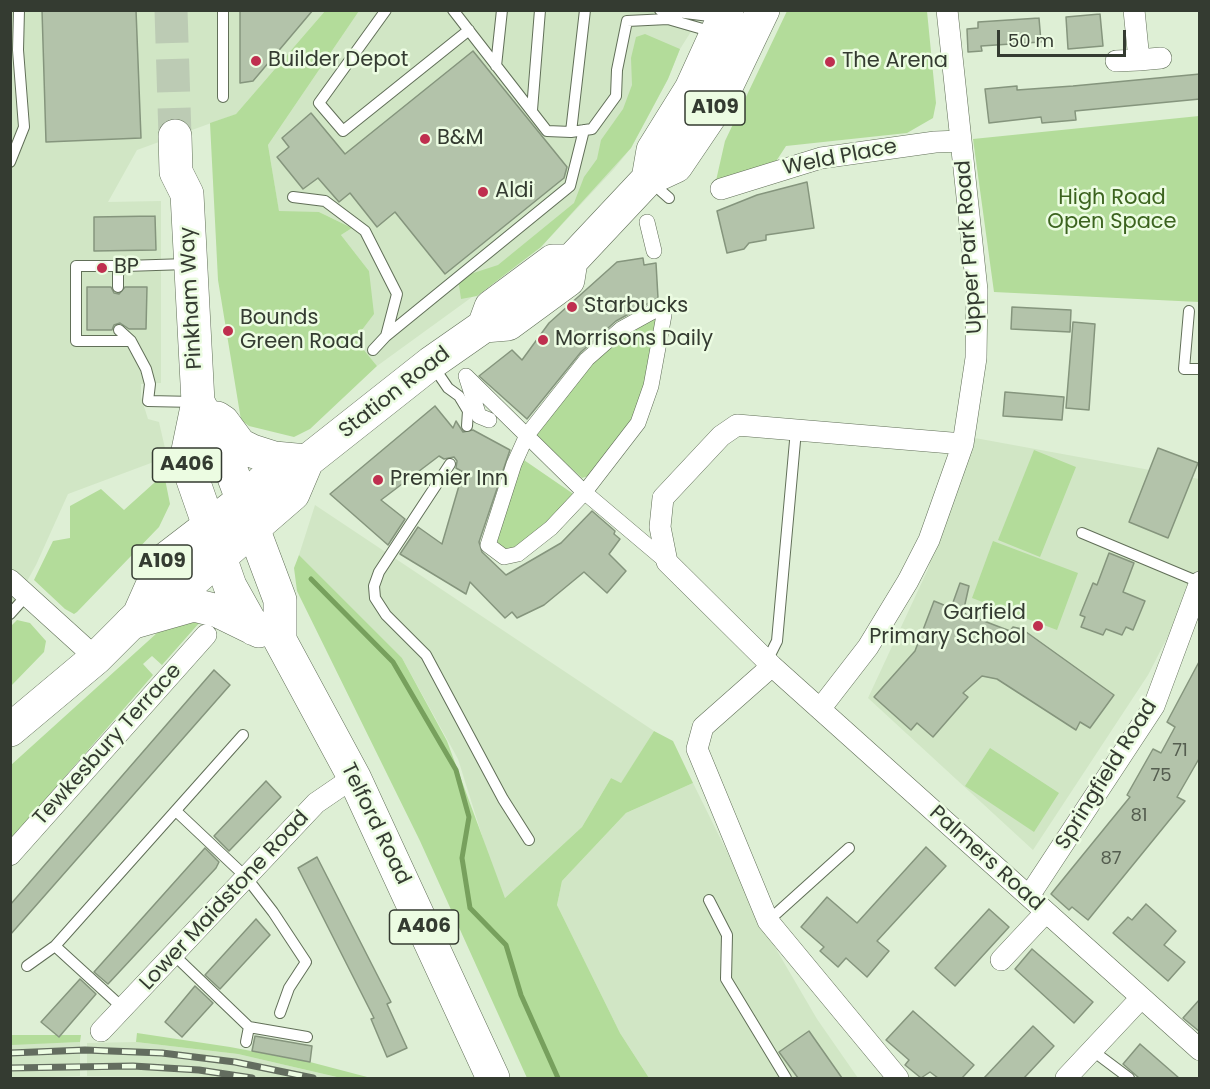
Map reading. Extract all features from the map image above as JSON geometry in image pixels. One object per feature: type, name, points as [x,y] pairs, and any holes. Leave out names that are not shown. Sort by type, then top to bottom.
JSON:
[{"type":"main road","points":[[722,21],[730,38],[741,16],[762,13]]},
{"type":"main road","name":"Station Road","points":[[230,518],[293,494],[307,461],[431,363],[484,326],[508,324],[568,280],[571,261],[658,188],[676,166],[718,104],[762,13]]},
{"type":"main road","name":"A109","points":[[658,188],[653,150],[691,89],[722,21]]},
{"type":"main road","name":"Pinkham Way","points":[[186,133],[176,172],[187,194],[190,264],[204,411],[224,451],[230,518]]},
{"type":"main road","points":[[204,411],[223,422],[240,445],[252,451],[274,458],[307,461]]},
{"type":"main road","name":"A109","points":[[10,730],[96,658],[135,619],[196,578],[220,557],[230,518]]},
{"type":"main road","name":"A109","points":[[135,619],[163,561],[230,518]]},
{"type":"main road","name":"Telford Road","points":[[230,518],[280,600],[267,634]]},
{"type":"main road","name":"Telford Road","points":[[220,557],[230,586],[267,634],[354,777],[493,1078]]},
{"type":"main road","points":[[135,619],[194,605],[218,611],[267,634]]},
{"type":"street","name":"Upper Park Road","points":[[820,709],[868,647],[908,581],[929,540],[963,444],[978,328],[977,290],[947,10]]},
{"type":"street","points":[[1134,10],[1139,60]]},
{"type":"street","points":[[1116,61],[1161,58]]},
{"type":"street","name":"Weld Place","points":[[721,189],[821,158],[935,142],[961,141]]},
{"type":"street","points":[[647,222],[654,251]]},
{"type":"street","points":[[661,307],[664,315],[651,386],[638,423],[584,493],[551,528],[518,554],[504,557],[488,545],[514,464],[526,435],[587,359],[621,329],[661,307]]},
{"type":"street","points":[[489,420],[479,416],[466,376],[584,493],[667,562]]},
{"type":"street","points":[[667,562],[660,527],[663,498],[721,436],[737,425],[963,444]]},
{"type":"street","points":[[505,426],[526,435]]},
{"type":"street","name":"Palmers Road","points":[[667,562],[770,664],[1200,1050]]},
{"type":"street","points":[[10,580],[96,658]]},
{"type":"street","name":"Springfield Road","points":[[1029,897],[1154,706],[1199,582]]},
{"type":"street","name":"Tewkesbury Terrace","points":[[10,855],[206,635]]},
{"type":"street","points":[[770,664],[702,727],[697,749],[768,921],[898,1078]]},
{"type":"street","name":"Lower Maidstone Road","points":[[101,1031],[316,803],[354,777]]},
{"type":"street","points":[[1001,960],[1045,913]]},
{"type":"street","points":[[1066,1078],[1141,998]]},
{"type":"lane","points":[[10,162],[24,127],[18,50],[19,10]]},
{"type":"lane","points":[[223,10],[223,97]]},
{"type":"lane","points":[[386,10],[320,103],[343,131],[469,30]]},
{"type":"lane","points":[[453,10],[462,16],[469,30],[547,130],[571,132],[592,129],[616,96],[617,70],[627,21],[668,19],[722,21]]},
{"type":"lane","points":[[496,66],[502,10]]},
{"type":"lane","points":[[531,110],[540,10]]},
{"type":"lane","points":[[571,132],[585,10]]},
{"type":"lane","points":[[660,10],[699,16],[711,15],[722,21]]},
{"type":"lane","points":[[373,350],[386,336],[570,186],[584,130]]},
{"type":"lane","points":[[294,196],[325,201],[365,231],[397,294],[386,336]]},
{"type":"lane","points":[[131,341],[76,341],[76,266],[190,264]]},
{"type":"lane","points":[[118,287],[118,273],[124,266]]},
{"type":"lane","points":[[1189,311],[1184,369],[1200,369]]},
{"type":"lane","points":[[119,330],[131,341],[146,369],[150,384],[148,401],[204,411]]},
{"type":"lane","points":[[431,363],[448,388],[459,396],[468,411],[467,426]]},
{"type":"lane","points":[[770,664],[777,641],[796,430]]},
{"type":"lane","points":[[450,464],[379,572],[374,586],[375,598],[386,615],[426,655],[503,799],[530,840]]},
{"type":"lane","points":[[1082,533],[1199,582]]},
{"type":"lane","points":[[10,614],[27,595]]},
{"type":"lane","points":[[27,966],[55,946],[243,735]]},
{"type":"lane","points":[[176,811],[246,877],[273,912],[306,962],[289,988],[280,1013]]},
{"type":"lane","points":[[768,921],[849,848]]},
{"type":"lane","points":[[709,900],[727,935],[726,979],[786,1078]]},
{"type":"lane","points":[[55,946],[124,1009]]},
{"type":"lane","points":[[174,955],[249,1027],[307,1037]]},
{"type":"lane","points":[[246,1041],[249,1027]]},
{"type":"lane","points":[[1093,1051],[1129,1078]]},
{"type":"shaded area","points":[[11,11],[325,11],[236,114],[137,150],[108,202],[161,201],[161,383],[141,384],[141,397],[148,419],[159,422],[167,457],[68,494],[36,565],[11,610]]},
{"type":"shaded area","points":[[359,11],[704,11],[680,49],[668,79],[631,148],[614,169],[541,247],[377,366],[355,339],[369,271],[341,235],[352,228],[319,212],[279,212],[268,145]]},
{"type":"shaded area","name":"Garfield Primary School","points":[[975,438],[1199,479],[1199,576],[1148,675],[1033,850],[868,698],[929,567],[943,504]]},
{"type":"shaded area","points":[[315,505],[654,731],[621,784],[611,778],[582,827],[505,898],[489,858],[458,759],[402,658],[299,555]]},
{"type":"shaded area","points":[[693,783],[769,937],[817,1019],[858,1078],[649,1078],[620,1033],[557,905],[562,881],[626,813]]},
{"type":"shaded area","points":[[80,1042],[80,1076],[11,1078],[10,1044]]},
{"type":"shaded area","points":[[136,1042],[238,1054],[341,1078],[87,1076],[87,1043]]},
{"type":"green space","points":[[325,11],[359,11],[268,145],[279,211],[319,212],[352,228],[341,235],[369,271],[374,314],[355,339],[377,366],[310,429],[294,437],[249,426],[241,420],[218,280],[210,123],[236,114]]},
{"type":"green space","points":[[787,11],[927,11],[936,103],[933,118],[907,133],[786,146],[773,166],[715,185],[725,141]]},
{"type":"green space","points":[[645,34],[680,49],[668,79],[631,148],[541,247],[477,296],[461,299],[458,278],[498,265],[574,203],[584,177],[597,159],[601,140],[623,109],[632,85],[631,58],[636,37]]},
{"type":"green space","name":"High Road Open Space","points":[[1199,116],[1199,302],[994,292],[973,139]]},
{"type":"green space","points":[[662,312],[660,332],[629,435],[592,475],[582,478],[532,432],[600,347]]},
{"type":"green space","points":[[1034,450],[1076,467],[1040,557],[998,540]]},
{"type":"green space","points":[[521,458],[572,493],[573,499],[510,556],[499,547],[496,537]]},
{"type":"green space","points":[[164,474],[170,504],[159,527],[77,612],[74,614],[65,609],[34,580],[53,541],[70,538],[70,506],[101,489],[124,510]]},
{"type":"green space","points":[[993,541],[1078,573],[1057,630],[972,598]]},
{"type":"green space","points":[[299,555],[402,658],[447,741],[505,898],[582,827],[611,778],[621,783],[654,731],[673,741],[693,783],[626,813],[562,881],[557,905],[620,1033],[649,1078],[527,1078],[420,841],[297,591],[294,568]]},
{"type":"green space","points":[[17,620],[30,623],[46,641],[44,652],[11,686],[11,626]]},
{"type":"green space","points":[[173,622],[200,622],[162,665],[152,656],[143,664],[153,675],[11,839],[11,765],[157,633]]},
{"type":"green space","points":[[990,748],[1059,793],[1034,832],[965,786]]},
{"type":"green space","points":[[137,1033],[310,1062],[371,1078],[341,1078],[238,1054],[136,1042]]},
{"type":"green space","points":[[10,1035],[81,1035],[80,1042],[11,1045]]},
{"type":"building","points":[[42,10],[136,10],[141,138],[46,142]]},
{"type":"building","name":"Builder Depot","points":[[240,10],[313,10],[253,81],[240,83]]},
{"type":"building","points":[[1100,14],[1103,46],[1068,49],[1066,17]]},
{"type":"building","points":[[1039,18],[1041,42],[981,46],[982,51],[968,52],[967,29],[978,28],[978,22]]},
{"type":"building","points":[[473,51],[567,167],[564,178],[445,274],[395,212],[377,227],[350,193],[339,202],[318,178],[303,189],[277,157],[289,147],[282,138],[311,113],[345,154]]},
{"type":"building","points":[[1200,74],[1200,99],[1075,111],[1076,120],[1042,123],[1041,117],[989,123],[985,89],[1017,86],[1017,90]]},
{"type":"building","points":[[807,182],[814,228],[766,235],[766,240],[749,243],[744,249],[727,253],[717,211],[757,195]]},
{"type":"building","points":[[155,216],[156,250],[94,251],[94,217]]},
{"type":"building","points":[[643,258],[644,265],[656,263],[658,298],[616,321],[581,352],[527,419],[479,376],[512,350],[522,360],[549,323],[617,262]]},
{"type":"building","points":[[87,287],[111,287],[114,293],[119,294],[125,287],[147,287],[146,329],[129,329],[120,323],[114,325],[112,330],[87,330]]},
{"type":"building","points":[[1012,307],[1071,310],[1070,332],[1011,329]]},
{"type":"building","points":[[1073,322],[1095,324],[1089,410],[1066,408]]},
{"type":"building","points":[[1005,392],[1064,397],[1062,420],[1003,416]]},
{"type":"building","points":[[435,406],[453,428],[456,421],[463,432],[473,430],[510,450],[479,542],[482,552],[506,575],[561,543],[592,511],[615,531],[614,534],[620,539],[609,554],[626,571],[607,593],[584,572],[544,605],[517,618],[512,612],[505,618],[470,582],[466,594],[400,554],[418,527],[442,544],[463,472],[456,468],[457,461],[454,457],[444,459],[439,456],[381,500],[405,519],[388,545],[330,494]]},
{"type":"building","points":[[1158,448],[1198,463],[1168,538],[1129,522]]},
{"type":"building","points":[[1109,553],[1134,563],[1123,592],[1145,601],[1133,630],[1126,627],[1122,635],[1106,629],[1103,635],[1081,627],[1085,617],[1080,615],[1093,583],[1097,585]]},
{"type":"building","points":[[960,583],[969,586],[963,613],[1010,631],[1013,627],[1022,629],[1114,695],[1090,728],[1080,722],[1076,730],[997,679],[982,676],[963,693],[968,697],[933,737],[917,723],[911,730],[874,697],[915,651],[934,601],[951,608]]},
{"type":"building","points":[[1200,660],[1200,757],[1177,797],[1185,801],[1088,920],[1072,907],[1069,910],[1051,894],[1130,797],[1127,795],[1153,749],[1161,753],[1175,727],[1167,722]]},
{"type":"building","points":[[214,670],[230,685],[10,935],[10,905]]},
{"type":"building","points":[[266,781],[281,797],[229,851],[214,836]]},
{"type":"building","points":[[926,847],[946,866],[877,941],[889,951],[867,977],[846,958],[838,967],[820,951],[824,947],[801,927],[827,897],[857,923]]},
{"type":"building","points":[[205,848],[219,862],[216,868],[108,984],[94,972]]},
{"type":"building","points":[[317,857],[391,1002],[387,1004],[407,1048],[387,1057],[371,1019],[374,1018],[298,868]]},
{"type":"building","points":[[1146,904],[1176,931],[1164,945],[1185,962],[1168,981],[1113,933],[1128,917],[1132,920]]},
{"type":"building","points":[[989,909],[1009,927],[955,986],[935,968]]},
{"type":"building","points":[[256,919],[270,935],[220,989],[205,975]]},
{"type":"building","points":[[1032,949],[1093,1002],[1074,1023],[1015,969]]},
{"type":"building","points":[[80,979],[96,994],[59,1037],[41,1022]]},
{"type":"building","points":[[195,986],[213,1003],[182,1037],[165,1022]]},
{"type":"building","points":[[1200,999],[1200,1032],[1183,1018]]},
{"type":"building","points":[[913,1011],[974,1065],[962,1078],[938,1078],[930,1072],[921,1078],[905,1065],[909,1060],[886,1040]]},
{"type":"building","points":[[1033,1026],[1054,1046],[1024,1078],[984,1078]]},
{"type":"building","points":[[809,1031],[842,1078],[798,1078],[779,1052]]},
{"type":"building","points":[[255,1036],[312,1046],[310,1062],[252,1051]]},
{"type":"building","points":[[1140,1044],[1179,1078],[1139,1078],[1123,1064]]},
{"type":"waterway","points":[[311,579],[393,662],[456,770],[469,817],[462,858],[470,908],[506,945],[521,995],[558,1078]]},
{"type":"tunnel","points":[[171,10],[175,136]]},
{"type":"railway","points":[[10,1053],[85,1050],[162,1053],[235,1062],[313,1078]]},
{"type":"railway","points":[[10,1068],[133,1066],[199,1070],[252,1078]]},
{"type":"place","name":"Builder Depot","points":[[256,61]]},
{"type":"place","name":"The Arena","points":[[830,62]]},
{"type":"place","name":"B&M","points":[[425,139]]},
{"type":"place","name":"Aldi","points":[[483,192]]},
{"type":"place","name":"BP","points":[[102,268]]},
{"type":"place","name":"Starbucks","points":[[572,307]]},
{"type":"place","name":"Bounds Green Road","points":[[228,331]]},
{"type":"place","name":"Morrisons Daily","points":[[543,340]]},
{"type":"place","name":"Premier Inn","points":[[378,480]]},
{"type":"place","name":"Garfield Primary School","points":[[1038,626]]}]
